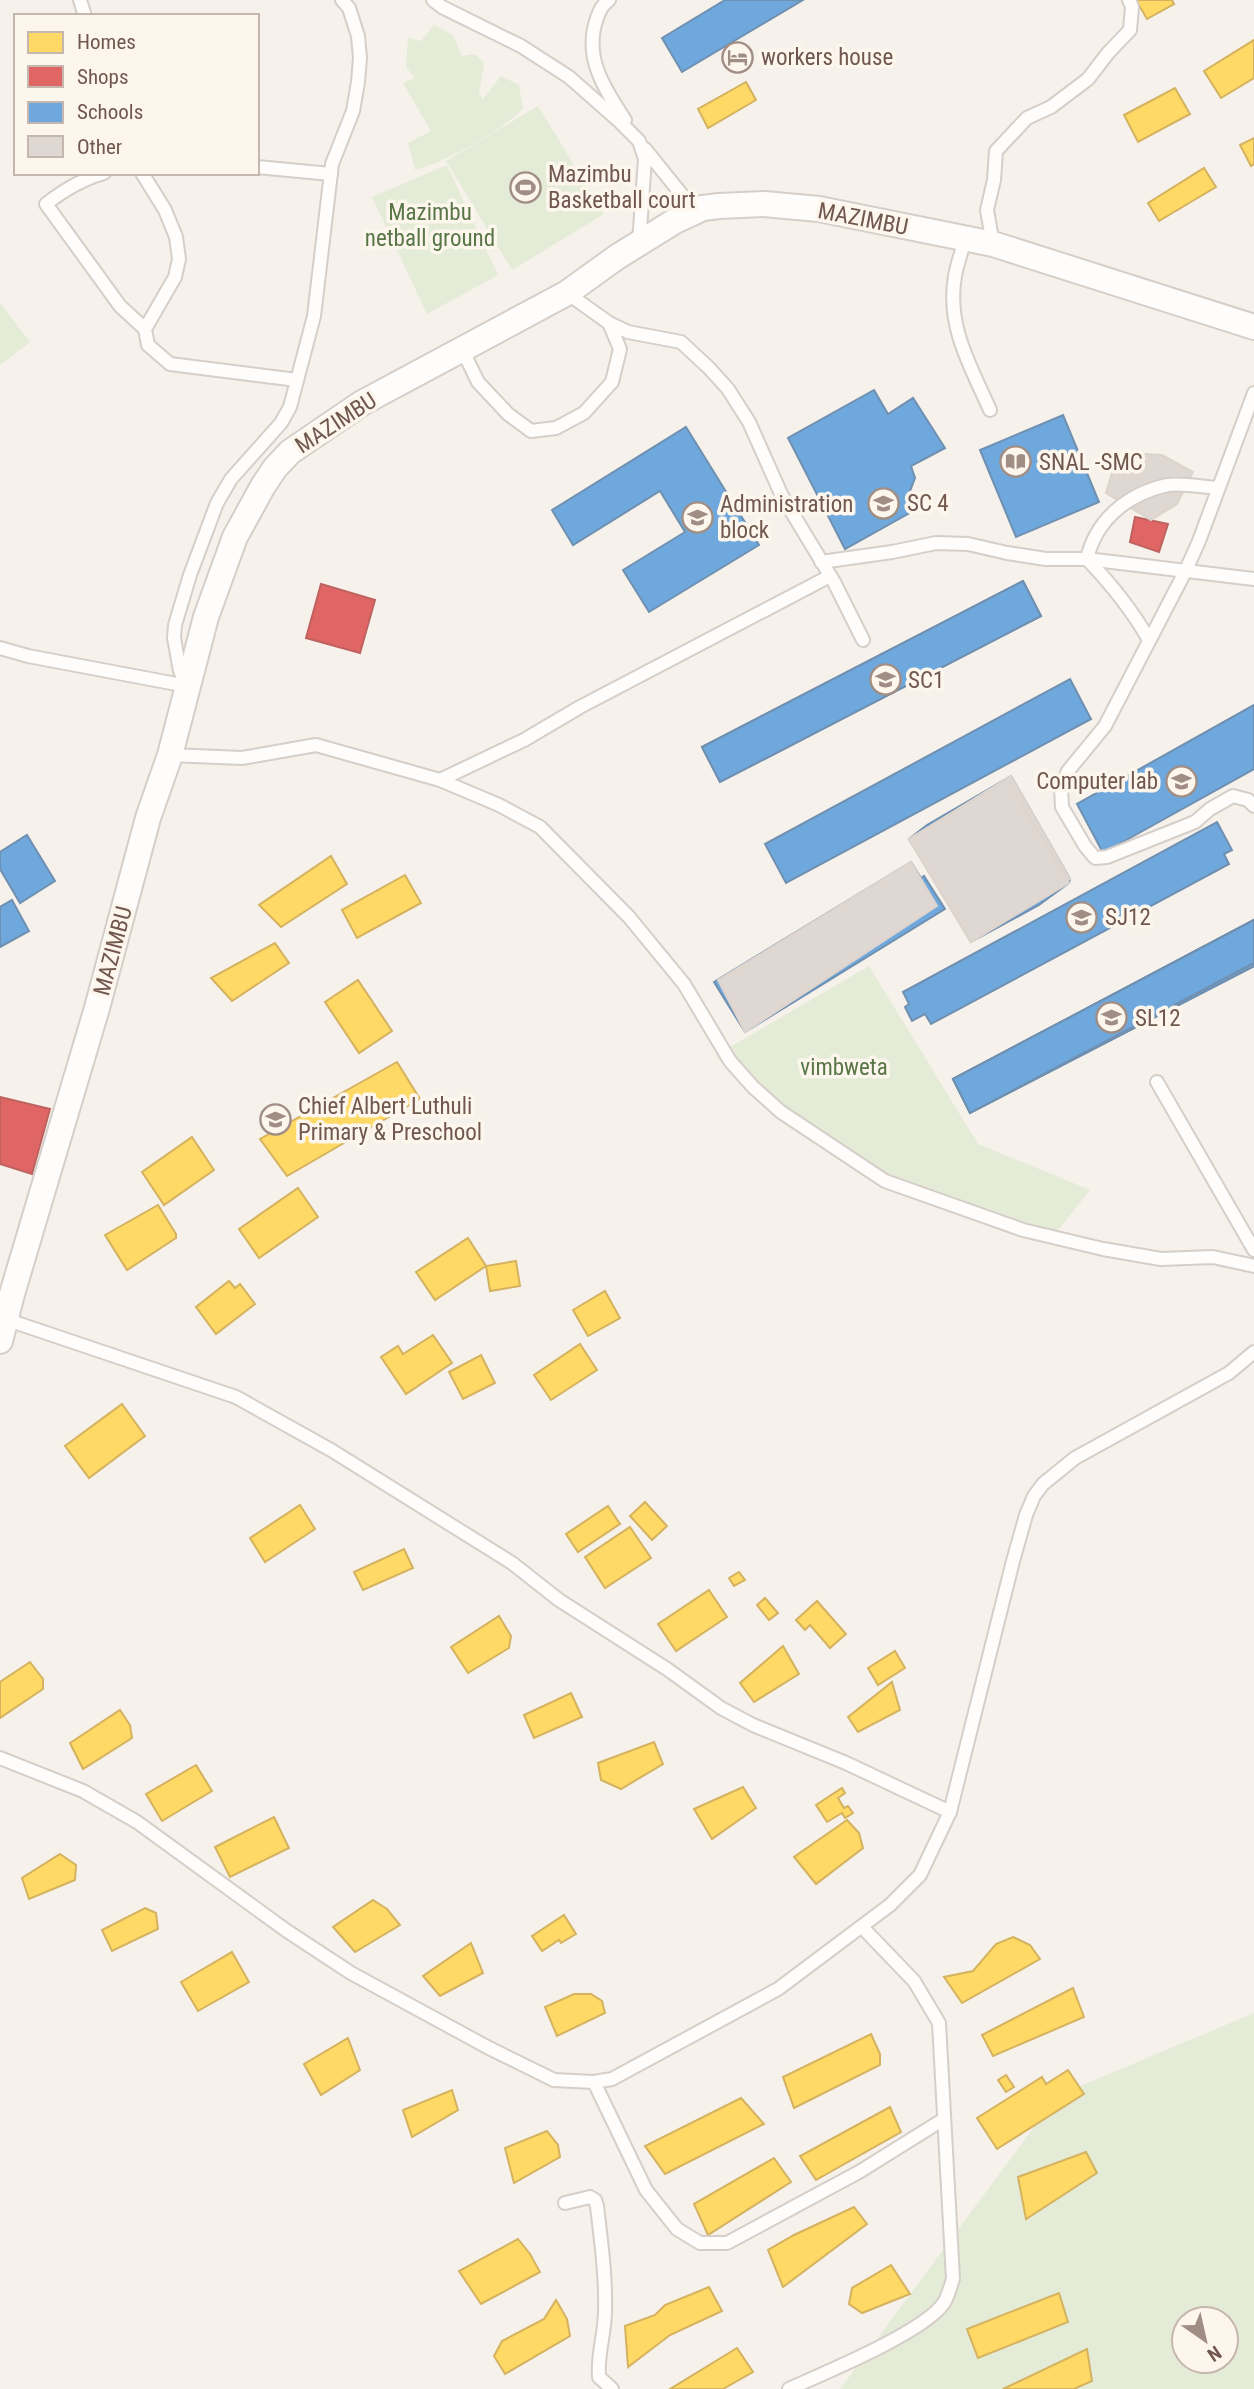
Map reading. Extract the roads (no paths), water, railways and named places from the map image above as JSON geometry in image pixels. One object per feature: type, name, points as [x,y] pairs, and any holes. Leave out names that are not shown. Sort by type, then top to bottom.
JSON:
[{"type":"street","name":"MAZIMBU","points":[[3,1330],[97,1008],[148,818],[170,755],[206,617],[234,537],[275,468],[290,452],[362,403],[567,293],[638,244],[695,211],[719,206],[764,204],[819,209],[993,244],[1254,327]]},
{"type":"lane","points":[[0,648],[27,656],[187,686],[176,654],[175,625],[206,530],[217,503],[231,480],[286,415],[314,316],[332,163],[353,111],[358,82],[358,36],[349,8],[343,0]]},
{"type":"lane","points":[[433,0],[521,46],[569,77],[639,141],[645,159],[638,244]]},
{"type":"lane","points":[[609,0],[602,5],[593,32],[595,67],[608,93],[639,141],[695,211]]},
{"type":"lane","points":[[993,244],[988,210],[996,151],[1027,118],[1051,107],[1093,73],[1130,30],[1132,7],[1129,0]]},
{"type":"lane","points":[[259,167],[331,174]]},
{"type":"lane","points":[[99,175],[80,182],[46,204],[120,306],[145,329],[148,345],[170,364],[297,380]]},
{"type":"lane","points":[[143,175],[165,209],[176,237],[179,259],[175,276],[145,329]]},
{"type":"lane","points":[[965,239],[955,276],[953,308],[961,348],[990,410]]},
{"type":"lane","points":[[567,293],[609,323],[628,332],[681,342],[727,388],[749,422],[782,496],[830,576],[863,640]]},
{"type":"lane","points":[[463,349],[478,382],[508,414],[531,431],[556,428],[584,413],[612,383],[620,349],[609,323]]},
{"type":"lane","points":[[1254,393],[1186,570],[1105,726],[1068,771],[1061,787],[1062,807],[1095,858],[1107,856],[1195,822],[1210,809],[1233,796],[1248,800],[1254,806]]},
{"type":"lane","points":[[1087,559],[1102,524],[1111,513],[1140,494],[1170,485],[1217,488]]},
{"type":"lane","points":[[821,562],[936,543],[968,544],[1046,559],[1087,559],[1254,579]]},
{"type":"lane","points":[[1087,559],[1138,619],[1149,640]]},
{"type":"lane","points":[[440,780],[524,740],[580,707],[830,576]]},
{"type":"lane","points":[[170,755],[242,758],[316,746],[440,780],[479,795],[540,827],[620,907],[684,984],[730,1061],[752,1087],[781,1112],[885,1181],[1023,1230],[1103,1249],[1161,1259],[1213,1258],[1254,1266]]},
{"type":"lane","points":[[1157,1082],[1254,1250]]},
{"type":"lane","points":[[3,1330],[236,1397],[331,1450],[512,1563],[559,1601],[721,1708],[753,1725],[846,1763],[950,1812]]},
{"type":"lane","points":[[0,1758],[83,1791],[137,1822],[287,1931],[351,1973],[429,2016],[554,2080],[594,2082],[612,2079],[778,1989],[890,1905],[920,1875],[950,1812],[1013,1561],[1034,1496],[1043,1484],[1075,1458],[1229,1373],[1251,1358]]},
{"type":"lane","points":[[789,2389],[902,2335],[925,2321],[943,2304],[953,2279],[939,2023],[914,1981],[862,1927]]},
{"type":"lane","points":[[594,2082],[646,2190],[677,2229],[699,2243],[727,2243],[859,2172],[944,2119]]},
{"type":"lane","points":[[565,2203],[590,2197],[595,2200],[597,2206],[605,2278],[603,2341],[597,2357],[599,2377],[612,2389]]},
{"type":"place","name":"workers house","points":[[738,57]]},
{"type":"place","name":"Mazimbu Basketball court","points":[[525,187]]},
{"type":"place","name":"SNAL -SMC","points":[[1016,462]]},
{"type":"place","name":"SC 4","points":[[884,503]]},
{"type":"place","name":"Administration block","points":[[697,517]]},
{"type":"place","name":"SC1","points":[[885,680]]},
{"type":"place","name":"Computer lab","points":[[1181,781]]},
{"type":"place","name":"SJ12","points":[[1082,917]]},
{"type":"place","name":"SL12","points":[[1112,1018]]},
{"type":"place","name":"Chief Albert Luthuli Primary & Preschool","points":[[275,1119]]},
{"type":"park label","name":"Mazimbu netball ground","points":[[430,225]]},
{"type":"park label","name":"vimbweta","points":[[844,1067]]}]
